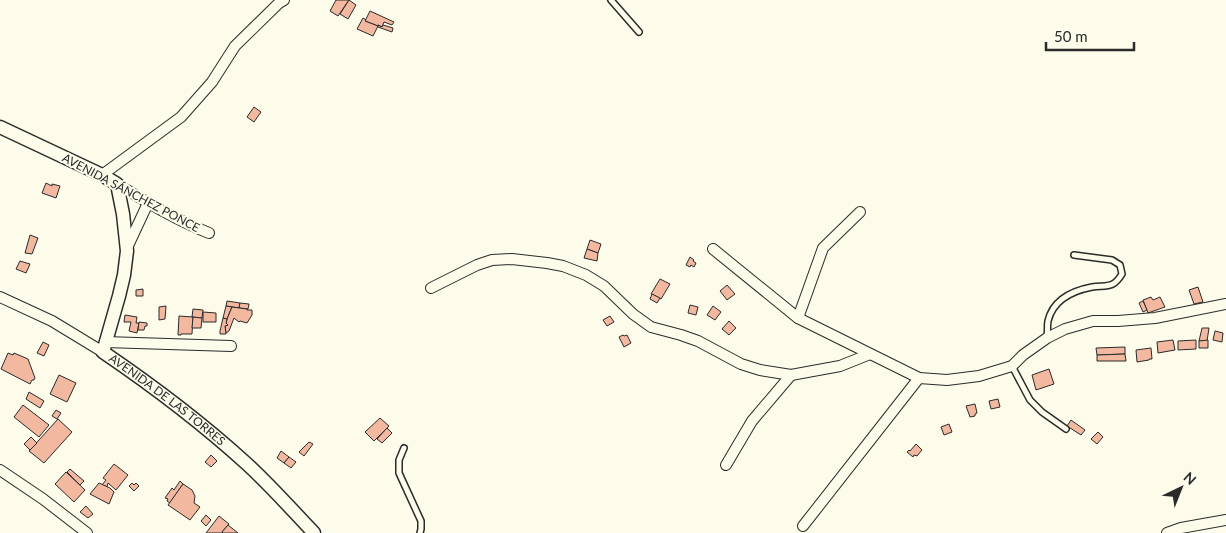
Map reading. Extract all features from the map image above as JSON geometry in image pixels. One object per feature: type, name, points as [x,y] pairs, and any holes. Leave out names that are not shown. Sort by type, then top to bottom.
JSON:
[{"type":"street","points":[[102,175],[181,117],[212,82],[236,46],[284,0]]},
{"type":"street","name":"AVENIDA SÁNCHEZ PONCE","points":[[0,127],[102,175],[181,221],[209,233]]},
{"type":"street","points":[[118,184],[127,248],[124,275],[104,347],[231,346]]},
{"type":"street","points":[[127,248],[148,203]]},
{"type":"street","points":[[798,318],[823,248],[860,212]]},
{"type":"street","points":[[713,249],[798,318],[919,378],[947,380],[980,376],[1012,366],[1023,355],[1047,338],[1066,329],[1093,321],[1155,318],[1226,304]]},
{"type":"street","points":[[431,288],[477,265],[492,260],[512,259],[547,263],[563,266],[586,275],[604,286],[633,314],[651,327],[681,334],[741,364],[760,370],[791,375],[840,366],[870,354]]},
{"type":"street","name":"AVENIDA DE LAS TORRES","points":[[0,298],[104,347],[221,441],[249,466],[314,533]]},
{"type":"street","points":[[726,465],[752,421],[791,375]]},
{"type":"street","points":[[803,526],[919,378]]},
{"type":"street","points":[[0,470],[43,499],[87,533]]},
{"type":"street","points":[[1167,533],[1181,528],[1226,520]]},
{"type":"lane","points":[[611,0],[639,32]]},
{"type":"lane","points":[[1047,338],[1048,322],[1054,306],[1068,294],[1091,287],[1109,286],[1118,281],[1122,274],[1120,265],[1112,260],[1074,256]]},
{"type":"lane","points":[[1012,366],[1030,400],[1042,412],[1066,428]]},
{"type":"lane","points":[[404,448],[399,460],[399,473],[421,521],[422,529],[420,533]]},
{"type":"building","points":[[336,0],[349,0],[338,16],[330,11]]},
{"type":"building","points":[[349,0],[356,5],[348,19],[340,14]]},
{"type":"building","points":[[370,11],[394,22],[392,25],[384,22],[382,27],[365,21]]},
{"type":"building","points":[[363,18],[365,21],[378,26],[373,36],[357,29]]},
{"type":"building","points":[[378,25],[393,28],[392,32],[378,27]]},
{"type":"building","points":[[254,107],[261,112],[254,122],[247,117]]},
{"type":"building","points":[[46,183],[52,186],[52,184],[60,186],[56,198],[42,193]]},
{"type":"building","points":[[30,235],[38,238],[32,254],[25,253]]},
{"type":"building","points":[[590,240],[601,244],[598,253],[587,249]]},
{"type":"building","points":[[587,249],[598,253],[597,261],[584,258]]},
{"type":"building","points":[[690,257],[696,263],[694,267],[686,265]]},
{"type":"building","points":[[20,261],[30,264],[26,273],[16,269]]},
{"type":"building","points":[[660,279],[670,284],[661,299],[651,294]]},
{"type":"building","points":[[727,285],[735,294],[727,300],[720,291]]},
{"type":"building","points":[[1198,287],[1203,302],[1194,304],[1189,290]]},
{"type":"building","points":[[143,289],[143,296],[136,296],[136,290]]},
{"type":"building","points":[[652,294],[660,298],[657,303],[650,299]]},
{"type":"building","points":[[1151,297],[1153,300],[1160,297],[1165,307],[1148,313],[1143,300]]},
{"type":"building","points":[[227,301],[240,303],[239,308],[226,306]]},
{"type":"building","points":[[1143,301],[1147,310],[1143,312],[1139,303]]},
{"type":"building","points":[[240,303],[249,304],[248,309],[239,308]]},
{"type":"building","points":[[690,305],[698,307],[696,315],[688,313]]},
{"type":"building","points":[[166,306],[165,319],[159,320],[159,307]]},
{"type":"building","points":[[226,306],[232,307],[227,319],[223,318]]},
{"type":"building","points":[[713,306],[721,312],[715,320],[707,315]]},
{"type":"building","points":[[232,307],[252,310],[252,315],[247,323],[239,322],[234,318],[229,331],[226,333],[225,326],[228,325],[226,323]]},
{"type":"building","points":[[193,309],[203,310],[202,318],[192,317]]},
{"type":"building","points":[[203,312],[216,313],[216,322],[203,322]]},
{"type":"building","points":[[125,315],[137,317],[136,323],[139,323],[137,333],[129,331],[131,322],[124,322]]},
{"type":"building","points":[[179,316],[193,317],[192,334],[178,335]]},
{"type":"building","points":[[610,316],[614,322],[607,326],[603,320]]},
{"type":"building","points":[[193,317],[202,318],[201,328],[192,328]]},
{"type":"building","points":[[223,318],[227,319],[226,323],[228,325],[225,326],[226,334],[220,334],[220,331]]},
{"type":"building","points":[[729,321],[736,328],[729,335],[722,329]]},
{"type":"building","points":[[139,322],[147,323],[144,330],[138,330]]},
{"type":"building","points":[[1202,328],[1209,328],[1207,341],[1199,341]]},
{"type":"building","points":[[1215,331],[1223,333],[1222,342],[1213,340]]},
{"type":"building","points":[[627,335],[631,343],[624,347],[619,337]]},
{"type":"building","points":[[1173,340],[1175,350],[1158,353],[1157,342]]},
{"type":"building","points":[[1196,340],[1196,349],[1178,350],[1178,341]]},
{"type":"building","points":[[1208,340],[1208,348],[1199,348],[1199,341]]},
{"type":"building","points":[[43,342],[49,345],[44,356],[37,353]]},
{"type":"building","points":[[1125,347],[1125,354],[1097,355],[1096,348]]},
{"type":"building","points":[[1151,348],[1152,359],[1137,362],[1136,350]]},
{"type":"building","points":[[8,353],[13,355],[14,353],[28,359],[35,378],[30,384],[1,369]]},
{"type":"building","points":[[1125,354],[1126,361],[1097,361],[1097,355]]},
{"type":"building","points":[[1049,369],[1054,384],[1036,390],[1032,375]]},
{"type":"building","points":[[59,375],[76,383],[67,402],[50,394]]},
{"type":"building","points":[[29,392],[44,401],[40,408],[26,399]]},
{"type":"building","points":[[998,399],[1000,407],[991,409],[989,401]]},
{"type":"building","points":[[975,404],[977,413],[975,416],[970,417],[966,406]]},
{"type":"building","points":[[23,405],[49,425],[39,437],[14,417]]},
{"type":"building","points":[[56,410],[61,413],[57,419],[52,416]]},
{"type":"building","points":[[380,418],[389,426],[374,441],[365,432]]},
{"type":"building","points":[[58,419],[72,432],[44,463],[29,451]]},
{"type":"building","points":[[1071,420],[1085,430],[1081,435],[1067,426]]},
{"type":"building","points":[[949,424],[952,432],[944,435],[941,427]]},
{"type":"building","points":[[387,428],[392,433],[382,443],[377,439]]},
{"type":"building","points":[[1098,432],[1103,437],[1097,444],[1091,439]]},
{"type":"building","points":[[31,437],[37,443],[30,450],[24,444]]},
{"type":"building","points":[[309,442],[313,444],[304,456],[299,452]]},
{"type":"building","points":[[916,444],[922,450],[917,456],[914,455],[913,457],[907,452]]},
{"type":"building","points":[[281,451],[289,457],[284,463],[277,458]]},
{"type":"building","points":[[211,455],[217,461],[211,467],[205,462]]},
{"type":"building","points":[[289,457],[296,462],[291,468],[284,463]]},
{"type":"building","points":[[114,464],[128,475],[116,490],[108,483],[107,487],[102,485],[106,480],[103,478]]},
{"type":"building","points":[[70,469],[84,481],[80,485],[67,472]]},
{"type":"building","points":[[66,472],[85,490],[74,502],[55,484]]},
{"type":"building","points":[[180,481],[183,484],[170,503],[165,498]]},
{"type":"building","points":[[99,483],[114,492],[109,504],[90,494]]},
{"type":"building","points":[[132,483],[134,485],[136,483],[139,486],[134,491],[129,486]]},
{"type":"building","points":[[183,484],[192,490],[195,496],[194,503],[200,507],[190,520],[168,505]]},
{"type":"building","points":[[86,506],[93,514],[88,518],[80,512]]},
{"type":"building","points":[[206,515],[211,520],[206,526],[201,521]]},
{"type":"building","points":[[219,516],[229,524],[223,533],[206,533]]},
{"type":"building","points":[[228,525],[238,533],[223,533]]}]
